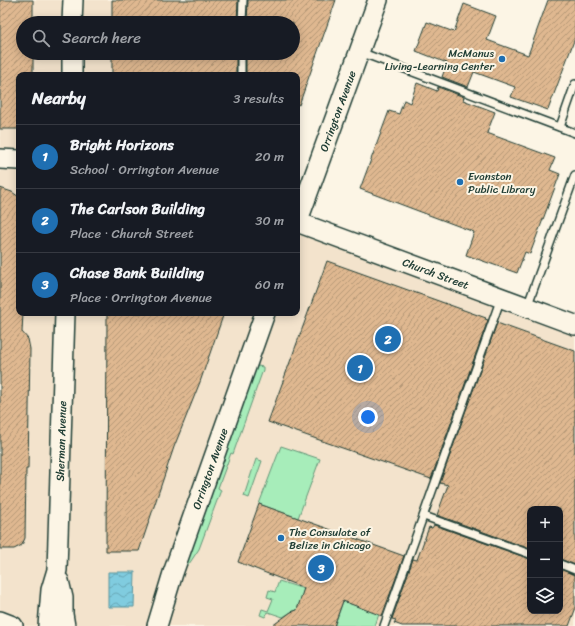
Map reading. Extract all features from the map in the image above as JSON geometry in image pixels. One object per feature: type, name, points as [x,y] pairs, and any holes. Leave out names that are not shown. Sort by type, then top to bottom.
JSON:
[{"type":"street","points":[[72,16],[73,0]]},
{"type":"street","name":"Orrington Avenue","points":[[300,214],[378,0]]},
{"type":"street","points":[[72,60],[72,72]]},
{"type":"street","points":[[0,159],[16,160]]},
{"type":"street","name":"Church Street","points":[[300,223],[575,325]]},
{"type":"street","name":"Sherman Avenue","points":[[65,316],[57,570],[63,598],[65,626]]},
{"type":"street","name":"Orrington Avenue","points":[[157,626],[173,573],[264,316]]},
{"type":"street","name":"Sherman Avenue","points":[[48,626],[51,590],[57,570]]},
{"type":"street","points":[[0,621],[13,626]]},
{"type":"lane","points":[[242,16],[243,0]]},
{"type":"lane","points":[[360,52],[575,133]]},
{"type":"lane","points":[[241,60],[241,72]]},
{"type":"lane","points":[[560,127],[575,84]]},
{"type":"lane","points":[[526,307],[575,175]]},
{"type":"lane","points":[[384,626],[502,298]]},
{"type":"lane","points":[[424,516],[527,553]]},
{"type":"lane","points":[[563,565],[575,570]]},
{"type":"shaded area","points":[[0,0],[240,0],[240,16],[16,16],[16,60],[240,60],[240,72],[16,72],[16,316],[300,316],[300,229],[575,329],[575,626],[0,626]]},
{"type":"green space","points":[[258,366],[263,367],[263,370],[233,454],[231,453],[218,488],[221,490],[199,549],[187,565],[186,564],[255,369]]},
{"type":"green space","points":[[281,446],[320,459],[298,518],[259,504]]},
{"type":"green space","points":[[256,459],[262,461],[249,498],[244,496]]},
{"type":"green space","points":[[279,581],[304,589],[297,610],[283,617],[268,612],[265,617],[260,615],[262,609],[268,611],[273,599],[267,597],[269,590],[275,592]]},
{"type":"green space","points":[[343,601],[379,614],[375,626],[336,626],[335,624]]},
{"type":"water","points":[[108,572],[135,572],[134,607],[108,607]]},
{"type":"building","points":[[0,0],[33,0],[33,16],[16,16],[16,60],[33,60],[33,72],[16,72],[16,129],[0,129]]},
{"type":"building","points":[[112,0],[238,0],[237,16],[112,16]]},
{"type":"building","points":[[248,0],[336,0],[300,102],[300,72],[246,72],[246,60],[300,60],[300,16],[247,16]]},
{"type":"building","name":"McManus Living-Learning Center","points":[[548,0],[575,0],[575,38],[548,110],[511,97],[515,87],[474,72],[468,87],[442,77],[447,63],[416,51],[427,22],[454,32],[464,4],[496,16],[487,40],[528,55]]},
{"type":"building","points":[[112,60],[236,60],[236,72],[112,72]]},
{"type":"building","name":"Evanston Public Library","points":[[417,83],[437,91],[438,87],[464,97],[463,100],[495,112],[487,133],[555,158],[550,170],[560,174],[530,254],[525,252],[517,273],[466,255],[474,232],[360,189],[389,111],[399,114],[404,100],[410,103]]},
{"type":"building","points":[[0,188],[16,195],[16,316],[23,316],[22,332],[28,339],[30,349],[25,538],[22,545],[14,549],[0,549]]},
{"type":"building","points":[[327,261],[488,320],[431,479],[268,422]]},
{"type":"building","points":[[107,316],[223,316],[200,382],[174,447],[139,551],[106,551]]},
{"type":"building","points":[[497,323],[575,351],[575,565],[563,560],[563,506],[527,506],[527,548],[437,515],[448,485],[440,483]]},
{"type":"building","points":[[259,504],[404,556],[382,616],[343,601],[334,626],[272,626],[291,612],[297,610],[304,588],[238,562]]},
{"type":"building","points":[[434,525],[527,558],[527,614],[563,614],[563,570],[575,575],[575,610],[569,626],[402,626],[394,623],[396,620],[392,619],[413,559],[417,560],[429,527],[432,528]]},
{"type":"place","name":"McManus Living-Learning Center","points":[[502,59]]},
{"type":"place","name":"Evanston Public Library","points":[[460,182]]},
{"type":"place","name":"The Carlson Building","points":[[388,339]]},
{"type":"place","name":"Bright Horizons","points":[[360,368]]},
{"type":"place","name":"The Consulate of Belize in Chicago","points":[[281,538]]},
{"type":"place","name":"Chase Bank Building","points":[[321,568]]}]
